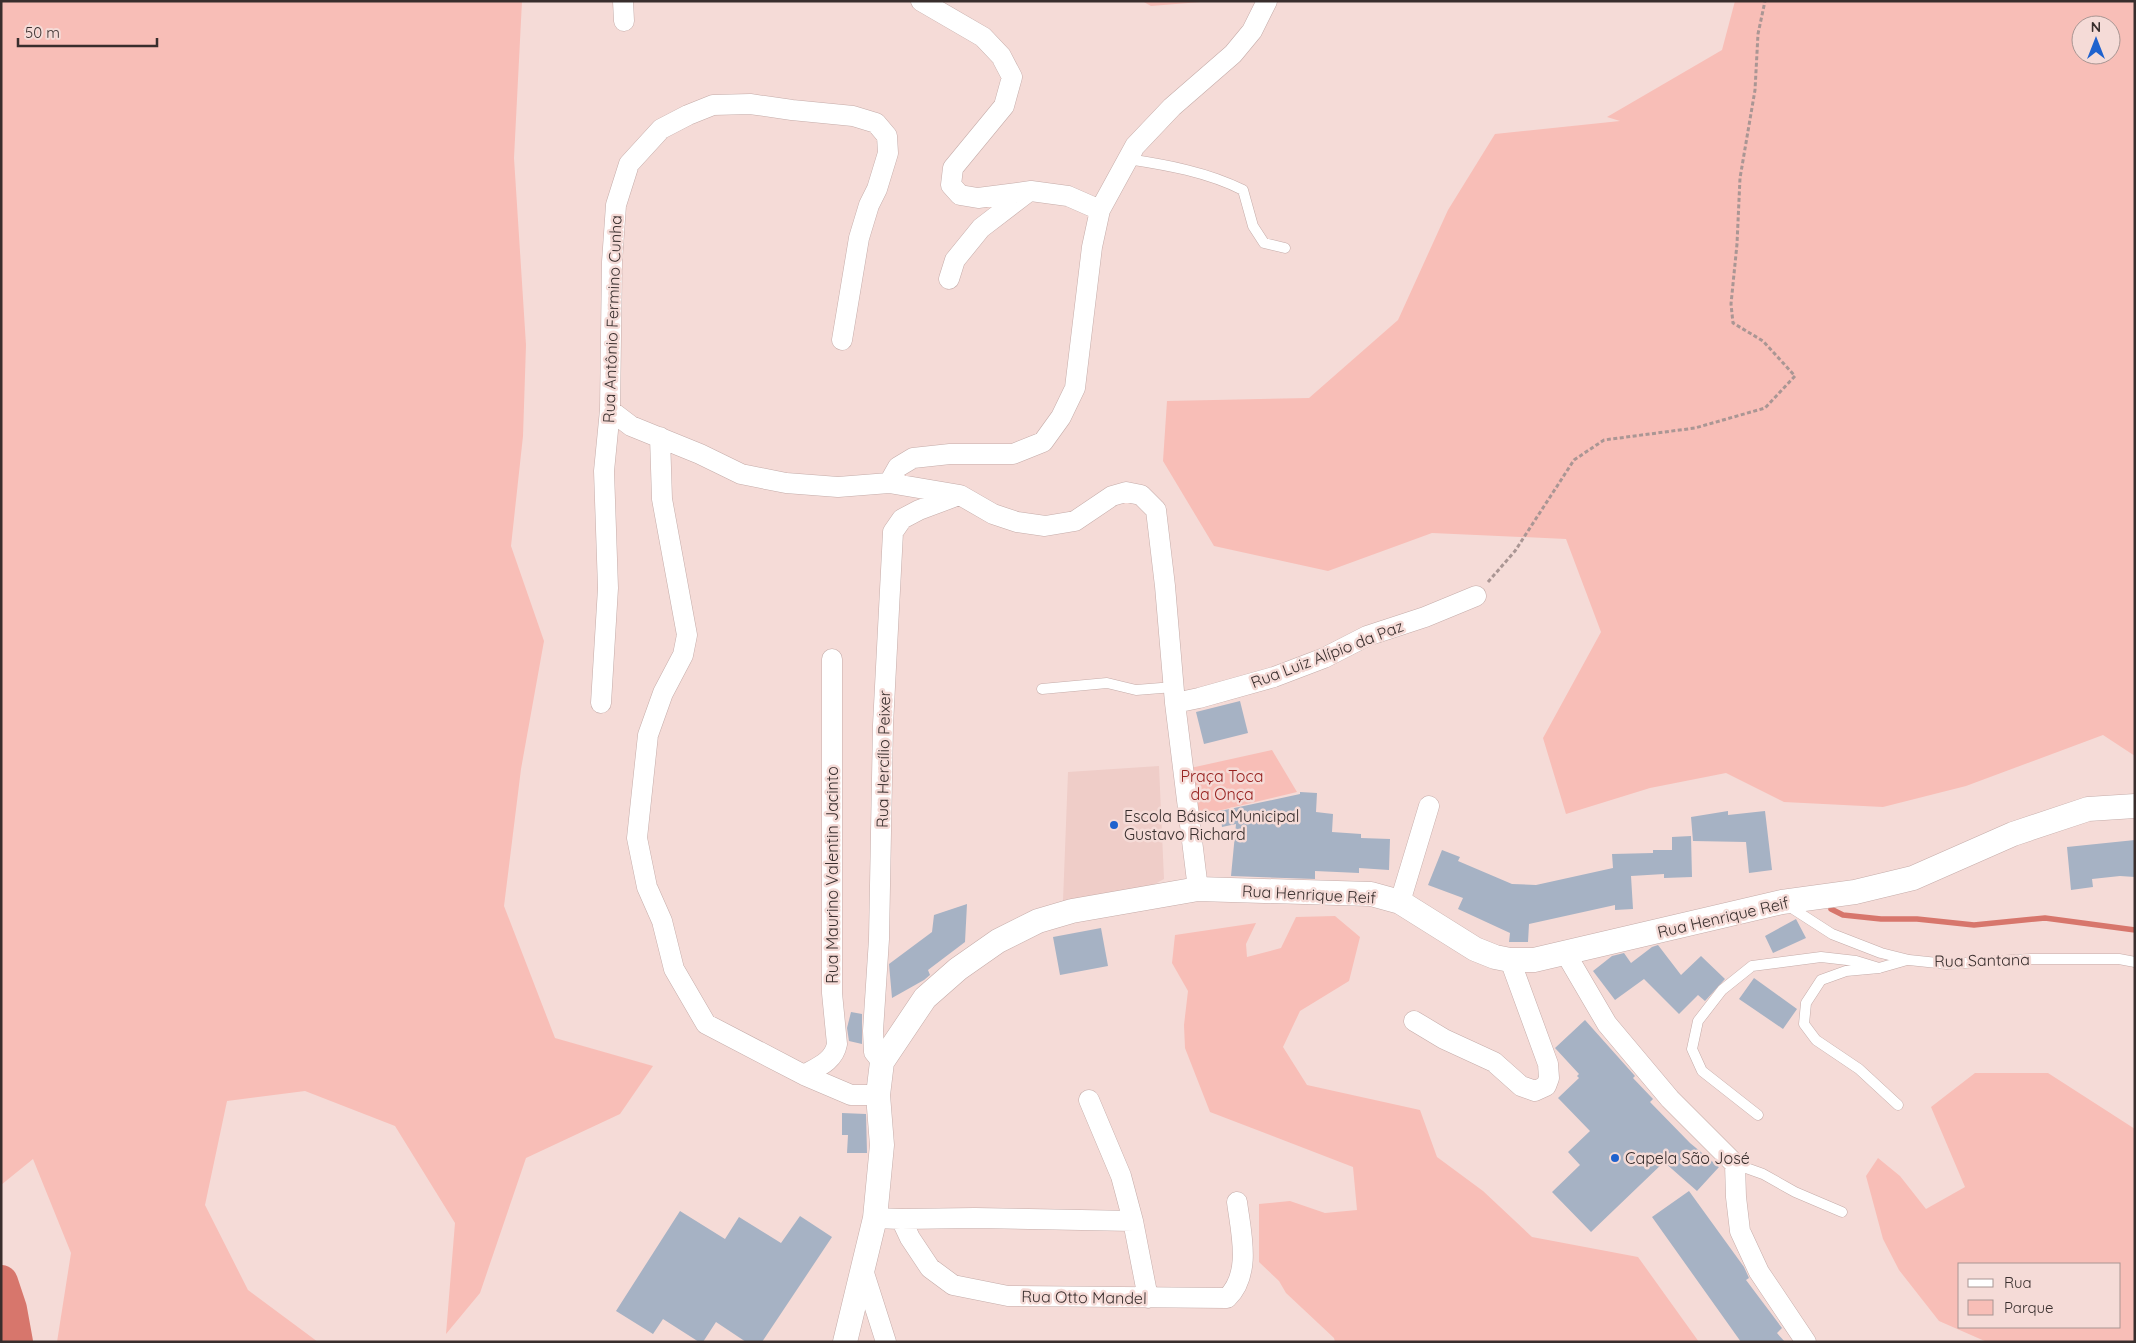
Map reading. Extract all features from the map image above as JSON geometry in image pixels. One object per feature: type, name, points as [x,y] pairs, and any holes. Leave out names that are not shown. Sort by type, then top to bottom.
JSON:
[{"type":"street","points":[[889,483],[898,467],[913,458],[950,454],[1013,454],[1043,442],[1061,417],[1075,388],[1092,248],[1100,210],[1135,146],[1172,107],[1233,54],[1252,31],[1267,1]]},
{"type":"street","points":[[923,2],[983,38],[1001,56],[1012,77],[1004,106],[953,168],[951,185],[960,195],[978,198],[1031,190],[1068,196],[1100,210]]},
{"type":"street","name":"Rua Antônio Fermino Cunha","points":[[601,703],[608,588],[604,471],[610,410],[612,262],[616,205],[629,164],[661,129],[713,105],[750,104],[853,116],[876,123],[887,136],[888,153],[878,189],[869,205],[858,238],[842,340]]},
{"type":"street","points":[[949,279],[955,260],[982,228],[1031,190]]},
{"type":"street","points":[[610,410],[631,426],[700,454],[741,474],[786,483],[838,487],[889,483],[960,494],[993,514],[1018,522],[1045,526],[1075,521],[1112,496],[1126,492],[1141,495],[1156,510],[1165,586],[1174,695],[1198,889]]},
{"type":"street","points":[[660,437],[662,499],[687,635],[683,655],[663,693],[648,735],[637,838],[647,887],[662,921],[674,969],[706,1024],[804,1075],[850,1095],[878,1095]]},
{"type":"street","name":"Rua Hercílio Peixer","points":[[882,1062],[874,1052],[873,1031],[879,939],[884,725],[893,532],[902,519],[919,510],[960,494]]},
{"type":"street","name":"Rua Luiz Alípio da Paz","points":[[1174,695],[1199,698],[1274,677],[1324,658],[1368,636],[1424,617],[1476,596]]},
{"type":"street","name":"Rua Maurino Valentin Jacinto","points":[[804,1075],[828,1061],[836,1052],[837,1044],[832,993],[832,659]]},
{"type":"street","points":[[1400,902],[1429,806]]},
{"type":"street","name":"Rua Henrique Reif","points":[[845,1342],[864,1270],[875,1218],[882,1145],[878,1095],[882,1062],[925,998],[958,969],[998,941],[1038,921],[1072,911],[1198,889],[1371,894],[1400,902],[1475,948],[1494,957],[1510,960],[1534,960],[1782,902],[1856,892],[1913,878],[2012,834],[2088,809],[2135,806]]},
{"type":"street","points":[[1566,954],[1607,1024],[1670,1100],[1735,1164],[1740,1230],[1759,1272],[1806,1342]]},
{"type":"street","points":[[1414,1021],[1444,1039],[1494,1062],[1521,1086],[1535,1091],[1546,1086],[1549,1078],[1548,1064],[1510,960]]},
{"type":"street","points":[[1088,1100],[1122,1176],[1148,1298]]},
{"type":"street","name":"Rua Otto Mandel","points":[[901,1219],[910,1238],[930,1268],[953,1285],[1008,1296],[1227,1298],[1236,1289],[1244,1255],[1236,1202]]},
{"type":"street","points":[[875,1218],[1133,1221]]},
{"type":"street","points":[[864,1270],[882,1338]]},
{"type":"lane","points":[[923,2],[946,1]]},
{"type":"lane","points":[[1128,159],[1172,166],[1213,177],[1243,190],[1253,226],[1264,243],[1285,248]]},
{"type":"lane","points":[[1042,689],[1107,682],[1136,690],[1174,695]]},
{"type":"lane","name":"Rua Santana","points":[[1782,902],[1832,934],[1881,953],[1909,960],[1947,964],[2041,959],[2119,959],[2135,962]]},
{"type":"lane","points":[[1758,1115],[1702,1071],[1692,1049],[1698,1021],[1722,990],[1752,966],[1821,957],[1856,961],[1878,968]]},
{"type":"lane","points":[[1898,1105],[1859,1069],[1816,1040],[1804,1024],[1806,1003],[1821,980],[1846,971],[1878,968],[1909,960]]},
{"type":"lane","points":[[1735,1164],[1763,1174],[1794,1192],[1842,1212]]},
{"type":"path","points":[[1476,596],[1515,551],[1574,460],[1604,440],[1695,428],[1765,408],[1795,376],[1763,342],[1733,322],[1731,304],[1737,244],[1740,178],[1755,90],[1758,34],[1765,1]]},
{"type":"shaded area","name":"Escola Básica Municipal Gustavo Richard","points":[[1159,766],[1164,879],[1151,886],[1063,901],[1068,772]]},
{"type":"green space","points":[[1,1],[522,1],[514,158],[526,345],[523,436],[511,546],[544,641],[521,769],[504,906],[555,1038],[653,1066],[620,1114],[526,1158],[480,1293],[446,1334],[455,1223],[395,1126],[305,1091],[227,1101],[205,1205],[248,1290],[318,1342],[57,1342],[71,1253],[33,1159],[1,1185]]},
{"type":"green space","points":[[1142,1],[1213,1],[1151,6]]},
{"type":"green space","points":[[1735,1],[2135,1],[2135,756],[2103,735],[1966,786],[1883,807],[1784,802],[1726,773],[1650,788],[1566,814],[1543,738],[1601,632],[1566,539],[1432,533],[1328,571],[1214,546],[1163,461],[1167,401],[1309,398],[1398,320],[1448,210],[1495,134],[1620,121],[1607,117],[1722,50]]},
{"type":"green space","name":"Praça Toca da Onça","points":[[1272,750],[1297,792],[1192,817],[1186,769]]},
{"type":"green space","points":[[1335,916],[1360,937],[1349,981],[1300,1011],[1283,1047],[1307,1085],[1420,1110],[1437,1157],[1483,1191],[1532,1237],[1638,1257],[1699,1342],[1335,1342],[1334,1338],[1286,1293],[1279,1281],[1259,1262],[1259,1204],[1290,1201],[1325,1213],[1357,1210],[1353,1167],[1210,1112],[1185,1048],[1184,1025],[1188,991],[1172,963],[1175,935],[1256,923],[1246,944],[1247,957],[1281,948],[1296,917]]},
{"type":"green space","points":[[1975,1073],[2048,1073],[2135,1129],[2135,1342],[1987,1342],[1939,1321],[1899,1270],[1883,1239],[1866,1176],[1878,1158],[1900,1176],[1926,1209],[1965,1187],[1931,1107]]},
{"type":"building","points":[[1240,701],[1248,733],[1204,744],[1196,712]]},
{"type":"building","points":[[1300,792],[1317,793],[1316,812],[1333,814],[1332,832],[1361,834],[1361,838],[1390,839],[1389,870],[1359,868],[1359,873],[1315,871],[1315,879],[1231,876],[1236,824],[1222,827],[1220,811],[1300,794]]},
{"type":"building","points":[[1728,811],[1728,815],[1765,811],[1772,870],[1749,873],[1746,842],[1693,841],[1691,817]]},
{"type":"building","points":[[1691,836],[1692,877],[1664,878],[1664,874],[1631,876],[1633,909],[1615,910],[1615,905],[1529,924],[1528,942],[1509,942],[1510,933],[1458,909],[1463,898],[1428,885],[1442,850],[1460,857],[1458,861],[1512,884],[1536,885],[1613,868],[1612,854],[1653,853],[1653,850],[1672,850],[1672,837]]},
{"type":"building","points":[[2135,840],[2135,877],[2120,876],[2092,879],[2093,887],[2071,890],[2067,847]]},
{"type":"building","points":[[967,904],[965,942],[928,970],[930,975],[924,980],[892,998],[889,964],[932,932],[934,915]]},
{"type":"building","points":[[1796,919],[1806,938],[1773,953],[1765,936]]},
{"type":"building","points":[[1101,928],[1108,966],[1060,975],[1053,937]]},
{"type":"building","points":[[1658,945],[1681,975],[1701,956],[1725,979],[1705,1001],[1698,995],[1679,1014],[1644,979],[1615,1000],[1593,971],[1612,956],[1624,953],[1631,963],[1652,947]]},
{"type":"building","points":[[1754,978],[1797,1009],[1783,1029],[1739,999]]},
{"type":"building","points":[[851,1012],[862,1014],[862,1044],[849,1041],[847,1028]]},
{"type":"building","points":[[1585,1020],[1635,1076],[1633,1078],[1653,1099],[1650,1102],[1690,1143],[1719,1167],[1697,1191],[1664,1162],[1591,1232],[1552,1192],[1580,1165],[1568,1152],[1590,1131],[1558,1098],[1579,1078],[1577,1076],[1579,1074],[1555,1048]]},
{"type":"building","points":[[842,1113],[866,1114],[867,1153],[847,1153],[848,1135],[842,1135]]},
{"type":"building","points":[[1689,1191],[1744,1267],[1749,1278],[1746,1280],[1782,1328],[1777,1333],[1785,1342],[1741,1342],[1652,1217]]},
{"type":"building","points":[[680,1211],[725,1239],[739,1217],[781,1243],[800,1216],[832,1237],[762,1342],[746,1342],[716,1322],[703,1342],[699,1342],[663,1319],[653,1334],[616,1311]]},
{"type":"waterway","points":[[1831,909],[1843,915],[1881,919],[1917,919],[1974,925],[2045,918],[2135,930]]},
{"type":"waterway","points":[[1,1282],[10,1309],[16,1342]]},
{"type":"place","name":"Escola Básica Municipal Gustavo Richard","points":[[1114,825]]},
{"type":"place","name":"Capela São José","points":[[1615,1158]]}]
